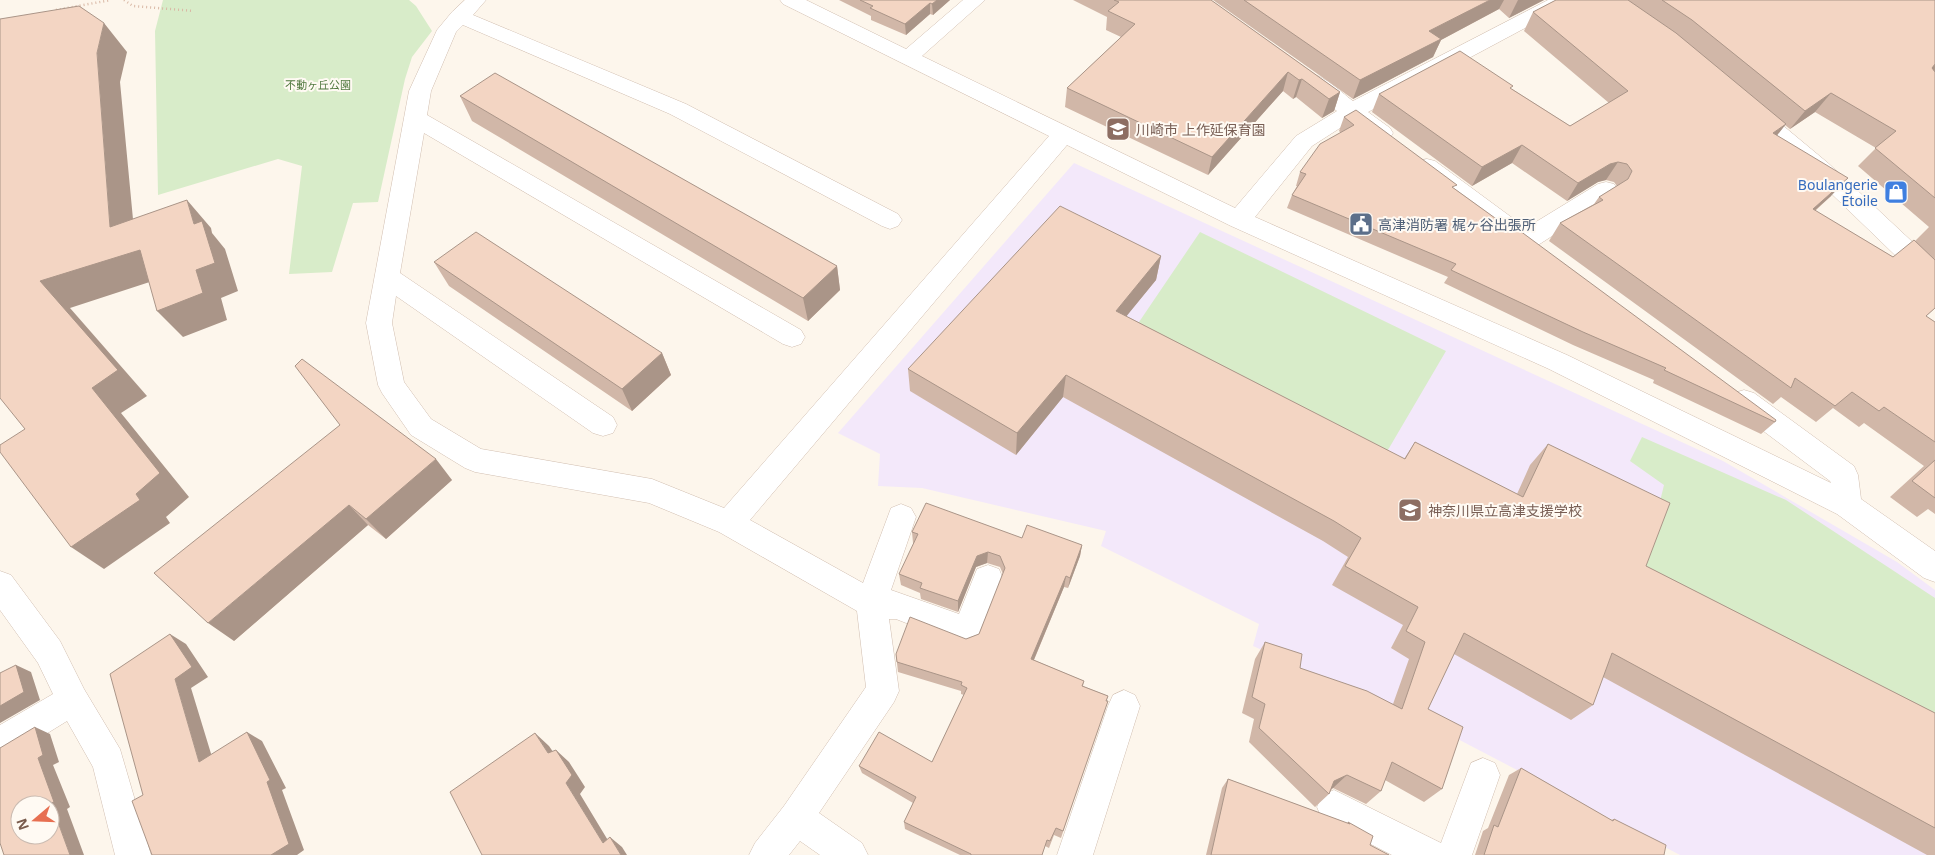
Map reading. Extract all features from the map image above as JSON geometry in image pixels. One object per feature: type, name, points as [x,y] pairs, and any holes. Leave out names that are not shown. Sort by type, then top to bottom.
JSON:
[{"type":"street","points":[[790,0],[1239,220],[1558,362],[1847,505],[1935,568]]},
{"type":"street","points":[[909,58],[975,0]]},
{"type":"street","points":[[1239,220],[1304,141],[1352,111],[1563,0]]},
{"type":"street","points":[[890,220],[678,109],[467,8],[447,30],[420,91],[379,324],[391,385],[422,427],[475,460],[652,491],[729,523],[871,603],[896,605],[967,632],[988,579]]},
{"type":"street","points":[[1290,67],[1533,246],[1606,190]]},
{"type":"street","points":[[1732,95],[1820,169],[1935,278]]},
{"type":"street","points":[[415,118],[792,337]]},
{"type":"street","points":[[729,523],[1064,134]]},
{"type":"street","points":[[388,278],[602,425]]},
{"type":"street","points":[[1724,387],[1844,475],[1847,505]]},
{"type":"street","points":[[768,855],[796,818],[883,691],[871,603],[900,517]]},
{"type":"street","points":[[0,585],[49,652],[73,700],[108,761],[133,855]]},
{"type":"street","points":[[0,743],[73,700]]},
{"type":"street","points":[[1075,855],[1124,706]]},
{"type":"street","points":[[1454,855],[1483,775]]},
{"type":"street","points":[[1334,807],[1428,855]]},
{"type":"street","points":[[796,818],[850,855]]},
{"type":"path","points":[[48,11],[111,0]]},
{"type":"path","points":[[124,0],[133,6],[194,12]]},
{"type":"shaded area","name":"神奈川県立高津支援学校","points":[[1074,163],[1723,461],[1897,562],[1935,590],[1935,855],[1680,855],[1450,735],[1253,646],[1259,624],[1101,546],[1106,531],[922,488],[878,486],[880,454],[838,433]]},
{"type":"green space","name":"不動ヶ丘公園","points":[[163,0],[409,0],[416,6],[432,31],[412,57],[405,79],[378,202],[353,203],[332,272],[289,274],[302,166],[278,159],[158,195],[155,31]]},
{"type":"green space","points":[[1200,232],[1446,351],[1385,455],[1137,325]]},
{"type":"green space","points":[[1642,437],[1786,500],[1935,598],[1935,735],[1640,583],[1664,485],[1630,461]]},
{"type":"building","points":[[860,0],[937,0],[932,4],[930,3],[905,24],[870,8],[873,6]]},
{"type":"building","points":[[1114,0],[1211,0],[1340,92],[1329,99],[1302,79],[1299,80],[1288,72],[1212,157],[1067,88],[1135,24],[1108,11],[1119,2]]},
{"type":"building","points":[[1244,0],[1490,0],[1429,31],[1441,39],[1360,80]]},
{"type":"building","points":[[1556,0],[1628,0],[1676,33],[1786,124],[1773,133],[1848,178],[1813,209],[1893,257],[1914,240],[1935,260],[1935,308],[1926,316],[1935,322],[1935,442],[1884,407],[1879,411],[1852,392],[1835,406],[1795,378],[1791,388],[1560,223],[1603,200],[1599,197],[1628,179],[1632,171],[1627,164],[1618,162],[1610,164],[1578,183],[1522,145],[1482,167],[1379,94],[1460,51],[1513,86],[1510,88],[1570,126],[1628,91],[1533,12]]},
{"type":"building","points":[[1662,0],[1935,0],[1935,64],[1932,68],[1935,72],[1935,198],[1875,148],[1896,131],[1831,93],[1805,111],[1692,20]]},
{"type":"building","points":[[79,6],[104,23],[97,53],[110,227],[187,200],[194,224],[202,221],[215,263],[196,270],[203,293],[157,311],[140,250],[40,281],[118,370],[92,388],[160,473],[136,494],[140,500],[71,547],[0,452],[0,445],[25,429],[0,398],[0,19]]},
{"type":"building","points":[[495,73],[837,266],[803,298],[460,96]]},
{"type":"building","points":[[1356,110],[1457,185],[1452,187],[1495,218],[1512,225],[1776,420],[1775,422],[1664,370],[1666,368],[1583,332],[1451,270],[1456,264],[1292,195],[1306,174],[1300,172],[1320,144],[1354,125],[1344,117]]},
{"type":"building","points":[[1060,206],[1161,256],[1116,311],[1405,459],[1415,442],[1523,497],[1548,444],[1670,503],[1646,566],[1935,713],[1935,828],[1612,653],[1593,705],[1464,633],[1428,709],[1463,727],[1442,789],[1392,762],[1381,791],[1347,775],[1334,781],[1329,794],[1259,728],[1265,704],[1252,697],[1265,642],[1302,654],[1300,668],[1367,691],[1402,709],[1425,642],[1406,631],[1418,607],[1345,566],[1361,538],[1334,521],[1066,375],[1017,433],[908,369]]},
{"type":"building","points":[[476,232],[662,353],[622,389],[434,262]]},
{"type":"building","points":[[302,359],[436,459],[366,519],[349,505],[208,623],[154,573],[340,425],[295,366]]},
{"type":"building","points":[[1935,460],[1935,498],[1912,481]]},
{"type":"building","points":[[926,503],[1022,538],[1027,525],[1082,545],[1070,578],[1066,576],[1031,659],[1084,681],[1082,686],[1108,696],[1106,701],[1108,701],[1063,831],[1056,828],[1050,841],[1047,840],[1042,855],[971,855],[904,822],[916,797],[859,766],[879,732],[932,762],[967,688],[961,685],[962,682],[897,662],[896,654],[910,617],[966,639],[979,634],[1005,568],[1000,556],[988,552],[977,556],[958,601],[920,588],[922,583],[899,574],[918,534],[912,532]]},
{"type":"building","points":[[170,634],[192,667],[175,679],[199,762],[247,732],[270,780],[267,782],[289,844],[271,855],[152,855],[132,801],[143,795],[110,674]]},
{"type":"building","points":[[16,665],[24,692],[0,706],[0,673]]},
{"type":"building","points":[[35,727],[43,755],[38,758],[51,795],[10,795],[10,845],[60,845],[60,828],[70,855],[4,855],[0,843],[0,748]]},
{"type":"building","points":[[535,733],[548,753],[556,750],[572,775],[566,783],[603,843],[610,837],[621,855],[482,855],[450,792]]},
{"type":"building","points":[[1521,768],[1613,821],[1614,819],[1666,845],[1664,855],[1484,855],[1494,825],[1498,827]]},
{"type":"building","points":[[1228,779],[1350,824],[1348,822],[1373,836],[1370,845],[1389,855],[1211,855]]},
{"type":"place","name":"川崎市 上作延保育園","points":[[1118,129]]},
{"type":"place","name":"Boulangerie Etoile","points":[[1896,192]]},
{"type":"place","name":"高津消防署 梶ヶ谷出張所","points":[[1361,224]]},
{"type":"place","name":"神奈川県立高津支援学校","points":[[1410,510]]}]
